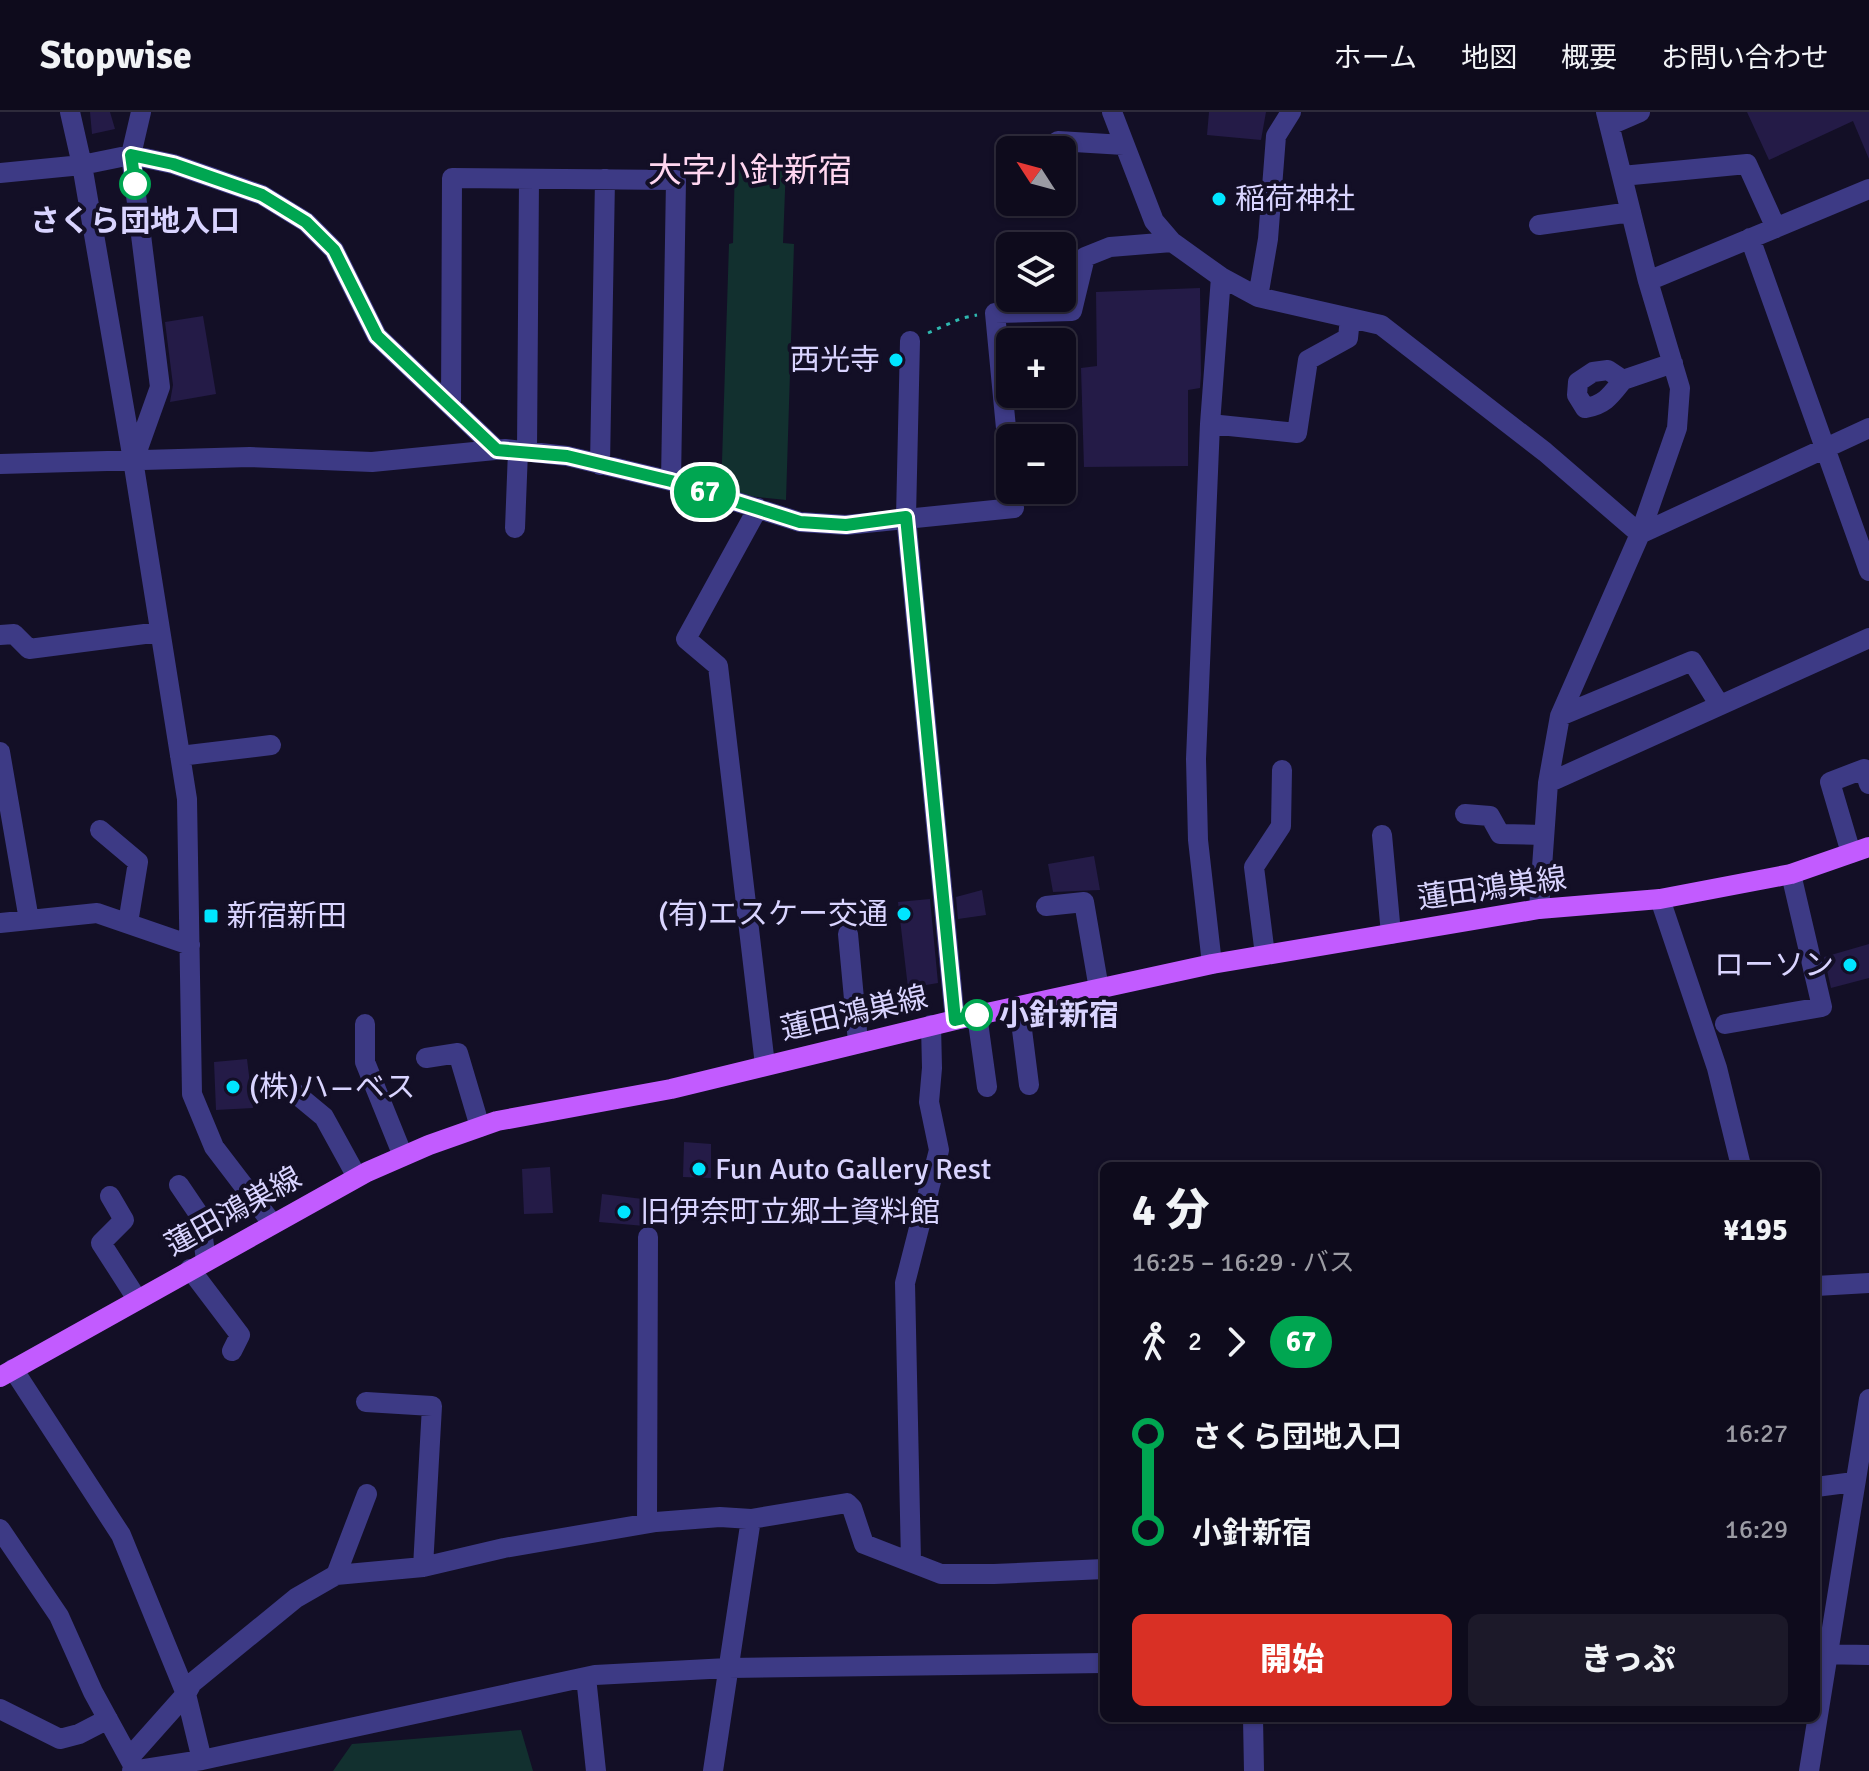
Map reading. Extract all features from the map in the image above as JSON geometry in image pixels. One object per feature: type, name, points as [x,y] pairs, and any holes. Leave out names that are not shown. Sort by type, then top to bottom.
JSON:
[{"type":"main road","name":"蓮田鴻巣線","points":[[7,1373],[357,1177],[403,1156],[497,1121],[671,1089],[931,1025],[1212,964],[1539,909],[1660,899],[1791,874],[1860,850]]},
{"type":"street","points":[[70,112],[133,460],[187,799],[192,1094],[214,1147],[272,1223]]},
{"type":"street","points":[[133,460],[160,387],[131,155],[141,112]]},
{"type":"street","points":[[1112,112],[1154,221],[1172,242],[1221,277],[1258,297],[1381,325],[1545,452],[1640,534]]},
{"type":"street","points":[[1258,297],[1268,239],[1276,136],[1291,112]]},
{"type":"street","points":[[1539,909],[1548,783],[1560,716],[1640,534],[1677,428],[1680,388],[1648,281],[1608,118],[1640,112]]},
{"type":"street","points":[[1076,142],[1124,145]]},
{"type":"street","points":[[0,173],[82,165],[131,155],[173,164],[262,195],[306,222],[334,250],[377,336],[497,450]]},
{"type":"street","points":[[1622,176],[1747,164],[1776,228]]},
{"type":"street","points":[[451,406],[452,178],[676,180],[671,481]]},
{"type":"street","points":[[515,528],[523,451],[529,179]]},
{"type":"street","points":[[600,465],[605,179]]},
{"type":"street","points":[[1648,281],[1869,189]]},
{"type":"street","points":[[1539,225],[1631,212]]},
{"type":"street","points":[[1750,238],[1869,571]]},
{"type":"street","points":[[1006,424],[995,313],[1072,311],[1085,257],[1110,247],[1172,242]]},
{"type":"street","points":[[1212,964],[1198,840],[1196,759],[1210,424],[1221,277]]},
{"type":"street","points":[[1210,424],[1297,433],[1308,360],[1348,338],[1350,318]]},
{"type":"street","points":[[910,341],[906,517],[955,1020]]},
{"type":"street","points":[[1623,380],[1673,363]]},
{"type":"street","points":[[1640,534],[1869,428]]},
{"type":"street","points":[[0,464],[250,457],[372,462],[497,450],[523,451],[567,456],[671,481],[800,522],[846,525],[1014,508],[1014,504]]},
{"type":"street","points":[[758,508],[686,639],[718,666],[765,1065]]},
{"type":"street","points":[[0,635],[14,634],[29,649],[160,632]]},
{"type":"street","points":[[1548,783],[1869,638]]},
{"type":"street","points":[[1560,716],[1692,661],[1719,704]]},
{"type":"street","points":[[180,756],[271,745]]},
{"type":"street","points":[[0,752],[29,920]]},
{"type":"street","points":[[1860,850],[1830,782],[1864,769],[1869,784]]},
{"type":"street","points":[[1265,955],[1254,867],[1281,826],[1282,770]]},
{"type":"street","points":[[1465,814],[1490,816],[1500,834],[1544,835]]},
{"type":"street","points":[[100,830],[138,862],[128,923]]},
{"type":"street","points":[[1382,835],[1391,934]]},
{"type":"street","points":[[1725,1024],[1822,1007],[1791,874]]},
{"type":"street","points":[[1660,899],[1717,1068],[1740,1162]]},
{"type":"street","points":[[1046,906],[1084,902],[1099,989]]},
{"type":"street","points":[[0,923],[97,913],[190,945]]},
{"type":"street","points":[[848,934],[858,1042]]},
{"type":"street","points":[[1019,1006],[1029,1085]]},
{"type":"street","points":[[977,1015],[987,1087]]},
{"type":"street","points":[[365,1024],[365,1062],[403,1156]]},
{"type":"street","points":[[911,1562],[905,1283],[939,1150],[929,1102],[931,1025]]},
{"type":"street","points":[[426,1058],[458,1053],[480,1127]]},
{"type":"street","points":[[295,1093],[324,1117],[357,1177]]},
{"type":"street","points":[[179,1185],[200,1216],[198,1265],[240,1335],[232,1351]]},
{"type":"street","points":[[110,1196],[124,1220],[101,1243],[137,1299]]},
{"type":"street","points":[[647,1523],[648,1237]]},
{"type":"street","points":[[1820,1286],[1869,1283]]},
{"type":"street","points":[[7,1373],[121,1535],[186,1694],[202,1760]]},
{"type":"street","points":[[1869,1399],[1822,1654],[1869,1655]]},
{"type":"street","points":[[366,1402],[432,1406],[423,1567]]},
{"type":"street","points":[[1820,1486],[1854,1482]]},
{"type":"street","points":[[336,1575],[367,1494]]},
{"type":"street","points":[[133,1767],[192,1683],[296,1598],[336,1575],[423,1567],[504,1548],[647,1523],[720,1517],[751,1519],[847,1503],[852,1508],[864,1544],[941,1574],[1100,1569]]},
{"type":"street","points":[[713,1771],[751,1519]]},
{"type":"street","points":[[0,1529],[59,1616],[133,1767]]},
{"type":"street","points":[[133,1767],[202,1760],[586,1677],[728,1668],[1100,1663]]},
{"type":"street","points":[[586,1677],[596,1771]]},
{"type":"street","points":[[0,1709],[60,1739],[79,1734],[108,1719]]},
{"type":"street","points":[[1253,1722],[1254,1771]]},
{"type":"street","points":[[1809,1771],[1814,1722]]},
{"type":"path","points":[[910,341],[962,318],[995,313]]},
{"type":"green space","points":[[735,164],[786,165],[783,243],[794,244],[786,500],[721,493],[729,244],[733,243]]},
{"type":"green space","points":[[521,1730],[533,1771],[333,1771],[352,1744]]},
{"type":"building","points":[[90,112],[110,112],[115,129],[92,134]]},
{"type":"building","points":[[1209,112],[1266,112],[1261,140],[1207,135]]},
{"type":"building","points":[[1747,112],[1869,112],[1869,159],[1853,121],[1769,160]]},
{"type":"building","points":[[1200,288],[1201,375],[1200,388],[1188,390],[1188,466],[1084,467],[1081,368],[1097,366],[1096,292]]},
{"type":"building","points":[[203,316],[216,394],[170,402],[173,385],[165,322]]},
{"type":"building","points":[[1094,856],[1100,890],[1053,892],[1048,864]]},
{"type":"building","points":[[982,890],[986,915],[958,919],[956,897]]},
{"type":"building","points":[[930,899],[938,983],[908,988],[898,902]]},
{"type":"building","points":[[1869,944],[1869,978],[1831,988],[1824,957]]},
{"type":"building","points":[[247,1059],[253,1108],[216,1110],[214,1062]]},
{"type":"building","points":[[684,1142],[711,1144],[711,1178],[683,1177]]},
{"type":"building","points":[[550,1167],[553,1213],[524,1214],[522,1169]]},
{"type":"building","points":[[602,1194],[659,1201],[656,1227],[599,1222]]},
{"type":"bus line","name":"67","points":[[135,184],[131,155],[173,164],[262,195],[306,222],[334,250],[377,336],[497,450],[567,456],[671,481],[800,522],[846,525],[906,517],[955,1020],[977,1015]]},
{"type":"place","name":"さくら団地入口","points":[[135,184]]},
{"type":"place","name":"稲荷神社","points":[[1219,199]]},
{"type":"place","name":"西光寺","points":[[896,360]]},
{"type":"place","name":"(有)エスケー交通","points":[[904,914]]},
{"type":"place","name":"新宿新田","points":[[211,916]]},
{"type":"place","name":"ローソン","points":[[1850,965]]},
{"type":"place","name":"小針新宿","points":[[977,1015]]},
{"type":"place","name":"(株)ハ―ベス","points":[[233,1087]]},
{"type":"place","name":"Fun Auto Gallery Rest","points":[[699,1169]]},
{"type":"place","name":"旧伊奈町立郷土資料館","points":[[624,1212]]},
{"type":"district","name":"大字小針新宿","points":[[750,170]]}]
